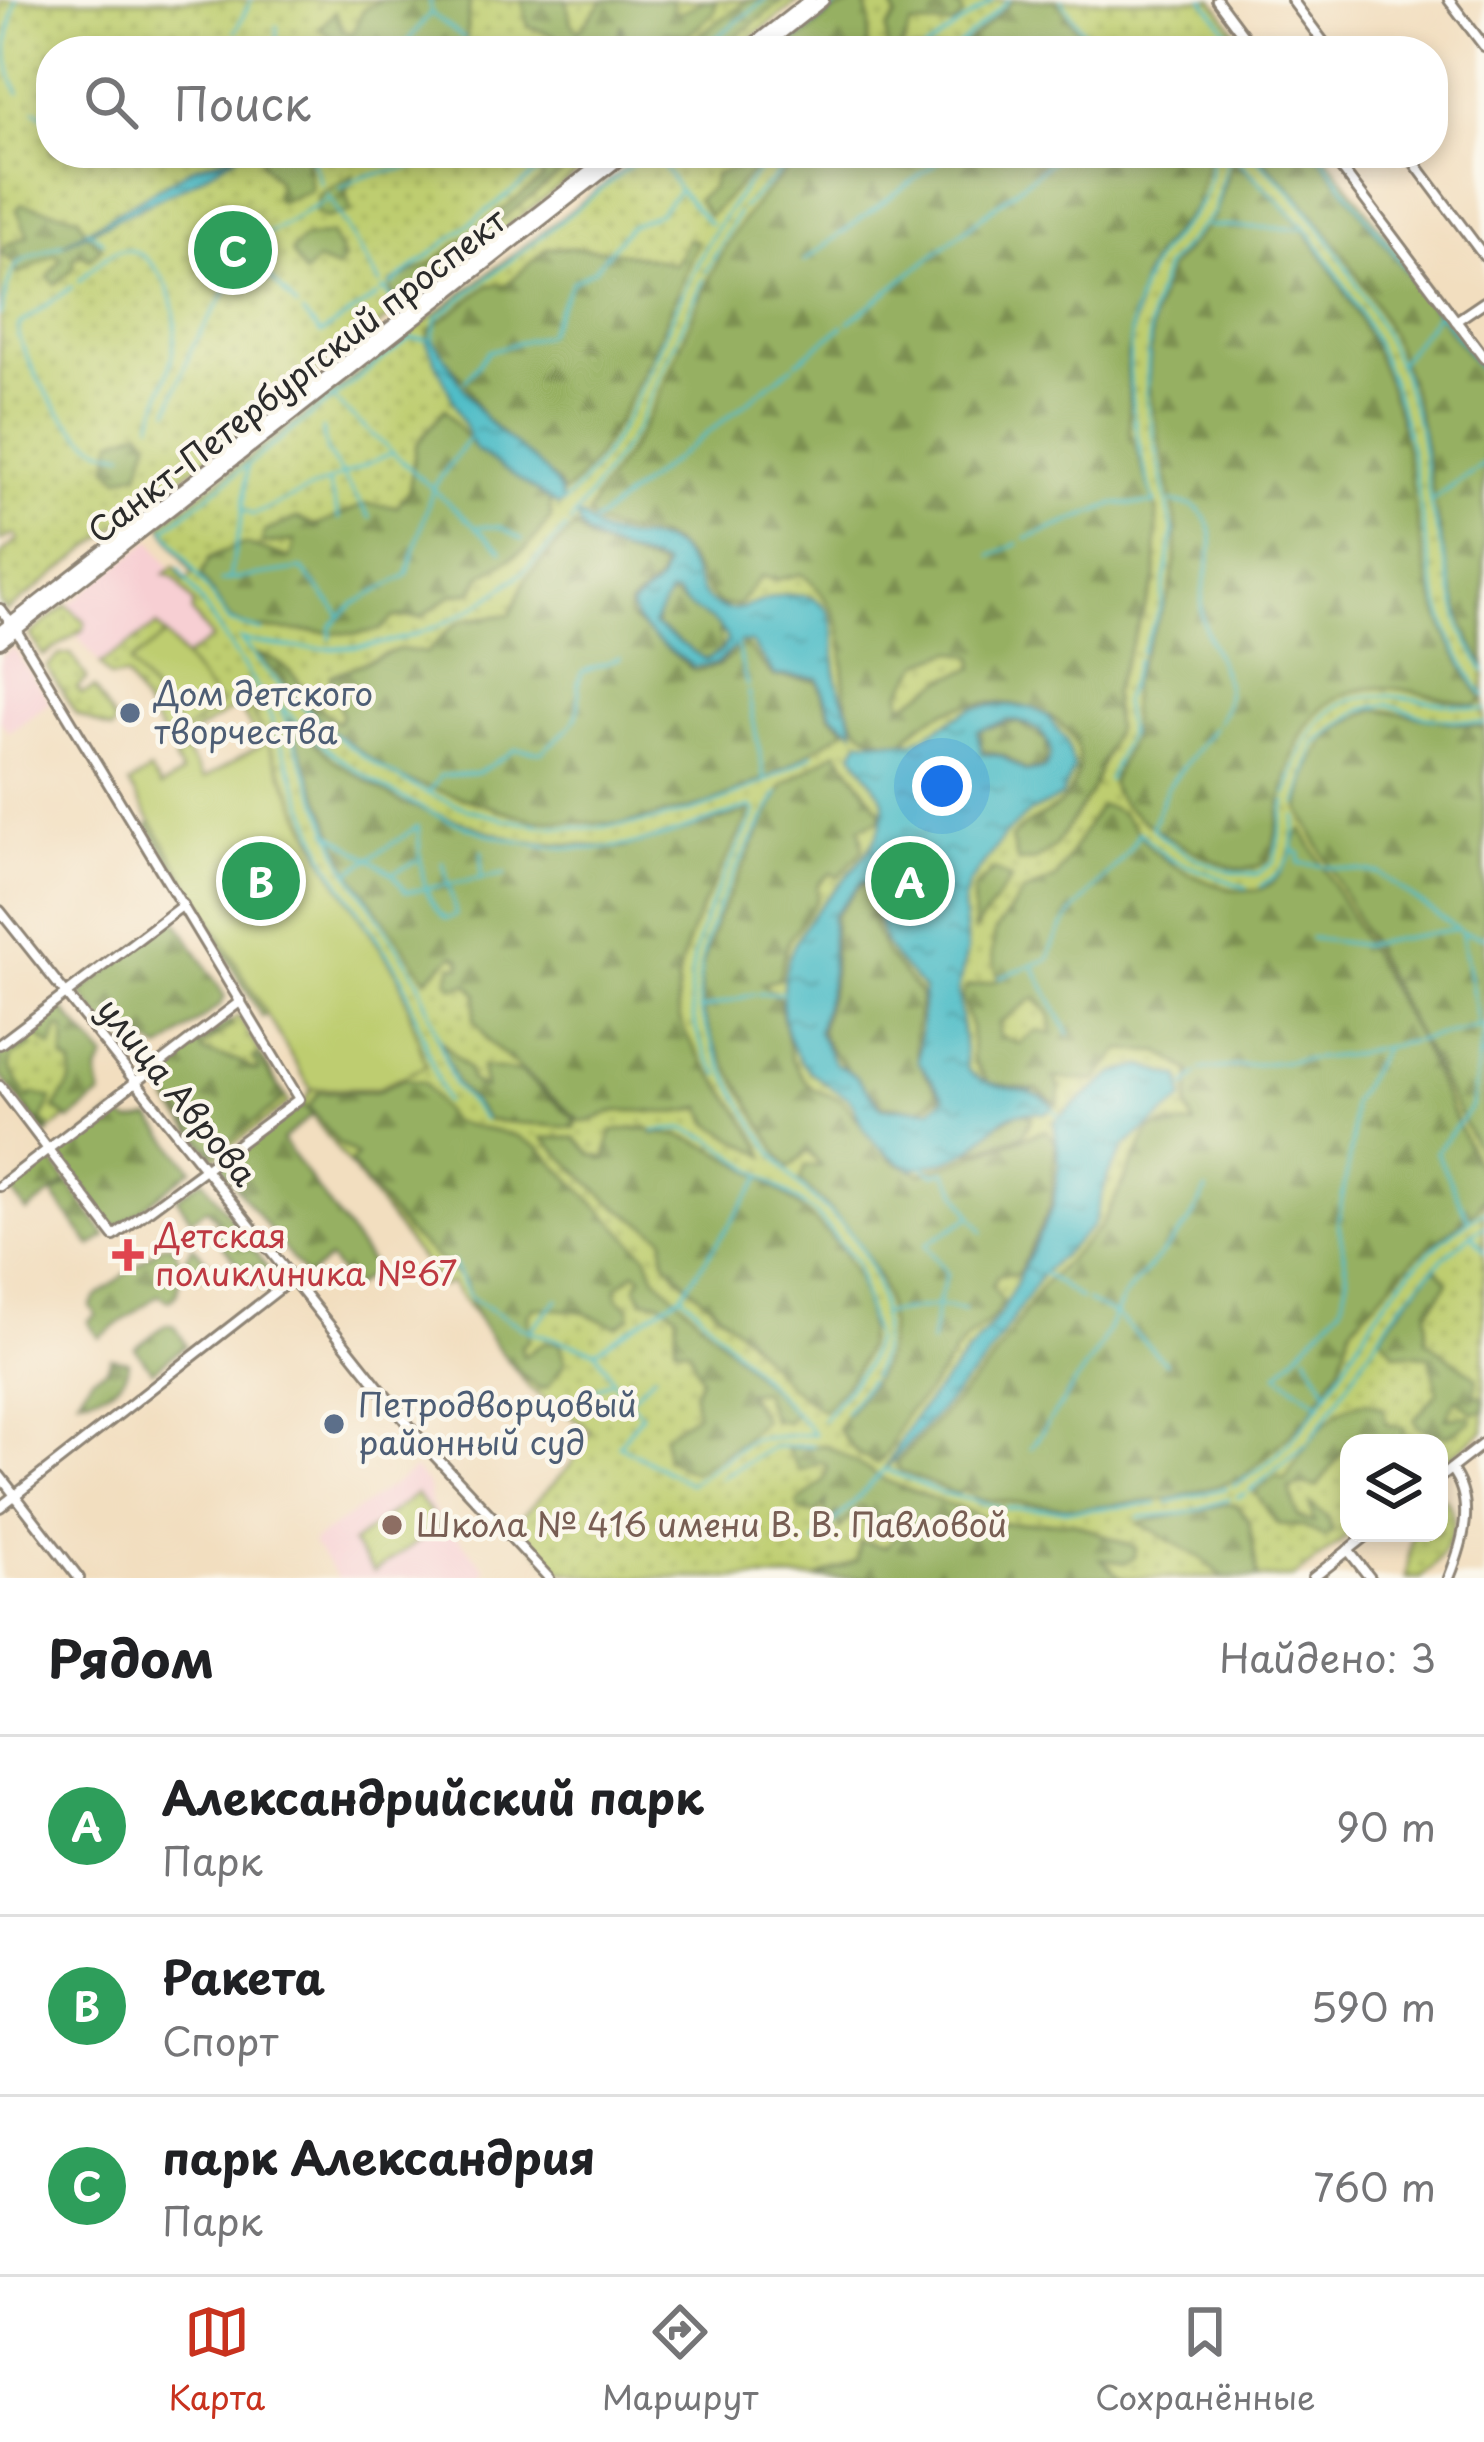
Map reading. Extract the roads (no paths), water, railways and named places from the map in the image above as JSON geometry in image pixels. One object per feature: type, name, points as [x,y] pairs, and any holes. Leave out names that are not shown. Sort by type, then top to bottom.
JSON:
[{"type":"main road","points":[[764,36],[810,0]]},
{"type":"main road","points":[[777,36],[823,0]]},
{"type":"main road","name":"Санкт-Петербургский проспект","points":[[0,642],[9,628],[595,168]]},
{"type":"main road","name":"Санкт-Петербургский проспект","points":[[9,628],[607,168]]},
{"type":"street","points":[[1217,0],[1244,36]]},
{"type":"street","points":[[1292,0],[1319,36]]},
{"type":"street","points":[[1449,0],[1484,46]]},
{"type":"street","points":[[1341,168],[1484,358]]},
{"type":"street","points":[[1418,168],[1484,256]]},
{"type":"street","points":[[1456,320],[1484,302]]},
{"type":"street","points":[[0,609],[298,1094],[298,1105],[114,1236],[0,1086]]},
{"type":"street","points":[[0,1044],[183,905]]},
{"type":"street","name":"улица Аврова","points":[[0,910],[423,1443],[549,1578]]},
{"type":"street","points":[[0,1186],[241,1001]]},
{"type":"street","points":[[0,1507],[293,1278]]},
{"type":"street","points":[[1448,1470],[1484,1442]]},
{"type":"street","points":[[1446,1578],[1456,1561],[1465,1510],[1461,1484],[1451,1468]]},
{"type":"street","points":[[0,1476],[79,1578]]},
{"type":"street","points":[[1313,1578],[1358,1542]]},
{"type":"street","points":[[1348,1550],[1370,1578]]},
{"type":"water","points":[[192,168],[216,168],[193,182],[62,245]]},
{"type":"water","points":[[432,339],[479,410],[553,480],[563,503],[558,506],[475,449],[426,340]]},
{"type":"water","points":[[577,515],[607,534],[670,545],[684,557],[706,597],[721,608],[736,609],[783,595],[819,602],[832,623],[837,681],[854,731],[832,714],[818,678],[775,675],[751,643],[741,642],[717,663],[694,667],[666,647],[640,624],[631,607],[660,582],[665,566],[599,543],[581,526]],"holes":[[[669,594],[677,594],[722,631],[727,639],[722,651],[706,660],[653,625]]]},
{"type":"water","points":[[972,708],[1032,708],[1047,716],[1067,741],[1074,769],[1061,797],[1029,813],[1005,835],[968,885],[963,905],[967,950],[958,991],[967,1069],[987,1082],[1034,1093],[1054,1107],[1045,1113],[1009,1116],[964,1153],[912,1169],[878,1146],[851,1101],[802,1062],[785,1026],[785,973],[812,915],[852,871],[881,826],[884,800],[853,752],[860,740],[913,742]],"holes":[[[1009,720],[1043,735],[1050,750],[1045,769],[1026,772],[1001,756],[982,754],[977,731]],[[862,881],[873,884],[886,943],[924,989],[918,1061],[945,1097],[931,1109],[882,1108],[856,1076],[835,1063],[818,1032],[831,980],[832,916]]]},
{"type":"water","points":[[1142,1066],[1181,1078],[1183,1100],[1126,1145],[1108,1175],[1093,1226],[1043,1273],[985,1362],[885,1469],[913,1419],[1002,1312],[1053,1207],[1059,1162],[1054,1121],[1115,1073]]},
{"type":"waterway","points":[[16,0],[8,58],[19,93]]},
{"type":"waterway","points":[[235,32],[251,0]]},
{"type":"waterway","points":[[412,36],[431,12],[430,0]]},
{"type":"waterway","points":[[718,36],[765,0]]},
{"type":"waterway","points":[[797,36],[843,0]]},
{"type":"waterway","points":[[944,36],[993,0]]},
{"type":"waterway","points":[[969,36],[1009,0]]},
{"type":"waterway","points":[[1061,0],[1087,36]]},
{"type":"waterway","points":[[1204,0],[1232,36]]},
{"type":"waterway","points":[[432,14],[461,36]]},
{"type":"waterway","points":[[277,26],[277,36]]},
{"type":"waterway","points":[[315,168],[321,184]]},
{"type":"waterway","points":[[340,189],[361,177],[408,168]]},
{"type":"waterway","points":[[391,285],[543,168]]},
{"type":"waterway","points":[[432,339],[437,318],[628,168]]},
{"type":"waterway","points":[[465,381],[489,351],[546,335],[572,282],[594,270],[629,227],[659,213],[679,190],[665,168]]},
{"type":"waterway","points":[[563,503],[623,424],[711,238],[763,168]]},
{"type":"waterway","points":[[742,208],[784,168]]},
{"type":"waterway","points":[[804,261],[930,168]]},
{"type":"waterway","points":[[849,322],[1043,168]]},
{"type":"waterway","points":[[1026,539],[1114,504],[1155,504],[1139,446],[1130,384],[1133,322],[1152,265],[1199,204],[1210,168]]},
{"type":"waterway","points":[[1141,653],[1161,606],[1173,533],[1146,397],[1151,313],[1165,267],[1214,212],[1225,168]]},
{"type":"waterway","points":[[1207,226],[1307,229],[1246,168]]},
{"type":"waterway","points":[[1267,168],[1336,250],[1398,364],[1439,312]]},
{"type":"waterway","points":[[1330,168],[1484,373]]},
{"type":"waterway","points":[[680,191],[710,224]]},
{"type":"waterway","points":[[327,194],[380,284]]},
{"type":"waterway","points":[[255,247],[266,235],[328,199]]},
{"type":"waterway","points":[[706,272],[738,213]]},
{"type":"waterway","points":[[1307,229],[1361,315],[1383,361],[1409,445],[1436,592],[1462,662],[1484,695]]},
{"type":"waterway","points":[[87,230],[104,242]]},
{"type":"waterway","points":[[0,315],[16,266],[62,244]]},
{"type":"waterway","points":[[79,281],[120,250],[139,253],[163,279],[172,298],[174,339],[152,423]]},
{"type":"waterway","points":[[242,266],[252,253]]},
{"type":"waterway","points":[[250,256],[297,307]]},
{"type":"waterway","points":[[169,410],[192,347],[239,271]]},
{"type":"waterway","points":[[570,523],[636,429],[704,278]]},
{"type":"waterway","points":[[72,287],[19,325],[18,336],[34,372],[73,427],[106,450],[124,453]]},
{"type":"waterway","points":[[383,289],[393,301]]},
{"type":"waterway","points":[[381,292],[387,289]]},
{"type":"waterway","points":[[302,313],[321,334],[377,296]]},
{"type":"waterway","points":[[797,362],[843,326]]},
{"type":"waterway","points":[[262,631],[230,622],[165,529],[410,338],[427,339]]},
{"type":"waterway","points":[[1399,365],[1420,430],[1430,502],[1484,464]]},
{"type":"waterway","points":[[593,523],[793,366]]},
{"type":"waterway","points":[[334,400],[502,551]]},
{"type":"waterway","points":[[322,429],[327,452],[370,518]]},
{"type":"waterway","points":[[330,639],[331,626],[354,604],[407,575],[433,488],[469,438]]},
{"type":"waterway","points":[[247,467],[243,509],[253,515],[392,453]]},
{"type":"waterway","points":[[328,482],[339,519]]},
{"type":"waterway","points":[[1172,502],[1194,506],[1211,529],[1202,614],[1226,682],[1225,708],[1218,722]]},
{"type":"waterway","points":[[1430,504],[1461,628],[1484,671]]},
{"type":"waterway","points":[[229,579],[243,511]]},
{"type":"waterway","points":[[479,526],[501,527],[522,540]]},
{"type":"waterway","points":[[242,640],[336,648],[379,644],[420,633],[497,593],[566,528]]},
{"type":"waterway","points":[[991,556],[1018,543]]},
{"type":"waterway","points":[[179,568],[262,695],[327,862],[402,977],[445,1102]]},
{"type":"waterway","points":[[221,581],[302,569],[340,615]]},
{"type":"waterway","points":[[240,639],[300,704],[364,756],[432,795],[504,819],[578,827],[655,820],[733,796],[813,754]]},
{"type":"waterway","points":[[737,645],[747,686]]},
{"type":"waterway","points":[[428,794],[440,776],[478,773],[516,749],[542,752],[574,722],[582,672],[620,658]]},
{"type":"waterway","points":[[1108,780],[1128,734],[1123,701],[1138,659]]},
{"type":"waterway","points":[[748,692],[765,781]]},
{"type":"waterway","points":[[1287,795],[1301,753],[1318,724],[1337,706],[1385,696],[1484,710]]},
{"type":"waterway","points":[[1297,805],[1315,744],[1360,710],[1388,704],[1426,717],[1484,724]]},
{"type":"waterway","points":[[280,705],[351,767],[393,793],[438,816],[532,844],[628,845],[751,807],[756,812],[709,908],[691,975],[692,1008],[701,1042],[720,1075]]},
{"type":"waterway","points":[[282,711],[343,863],[418,979],[454,1085],[484,1119]]},
{"type":"waterway","points":[[1214,727],[1167,788],[1152,827],[1200,860],[1257,874],[1274,862],[1286,801]]},
{"type":"waterway","points":[[754,994],[700,1010],[699,981],[711,924],[778,793]]},
{"type":"waterway","points":[[1296,816],[1292,851],[1300,853],[1299,863],[1379,873],[1461,932],[1484,937]]},
{"type":"waterway","points":[[418,826],[426,890],[447,919],[456,915],[443,862]]},
{"type":"waterway","points":[[350,872],[417,827]]},
{"type":"waterway","points":[[328,831],[393,874],[406,892],[505,874]]},
{"type":"waterway","points":[[999,977],[1049,959],[1065,924],[1139,832],[1168,858],[1247,888]]},
{"type":"waterway","points":[[481,879],[482,851]]},
{"type":"waterway","points":[[1261,886],[1281,871],[1292,853]]},
{"type":"waterway","points":[[393,873],[417,861]]},
{"type":"waterway","points":[[1310,938],[1362,945],[1455,929]]},
{"type":"waterway","points":[[1462,935],[1479,1025]]},
{"type":"waterway","points":[[1034,967],[1069,1034]]},
{"type":"waterway","points":[[758,994],[782,993]]},
{"type":"waterway","points":[[700,1010],[726,1073],[761,1136],[794,1180],[847,1230],[868,1262],[882,1320],[872,1377]]},
{"type":"waterway","points":[[1201,1070],[1348,1055],[1484,1026]]},
{"type":"waterway","points":[[1484,1029],[1479,1059],[1484,1055]]},
{"type":"waterway","points":[[1321,1405],[1278,1374],[1342,1305],[1348,1277],[1338,1221],[1352,1144],[1352,1103],[1383,1050]]},
{"type":"waterway","points":[[1468,1219],[1436,1152],[1472,1106],[1479,1059]]},
{"type":"waterway","points":[[1185,1088],[1197,1074]]},
{"type":"waterway","points":[[1052,1109],[1059,1116]]},
{"type":"waterway","points":[[654,1131],[685,1129],[711,1139],[816,1214],[856,1262],[874,1340],[866,1365],[823,1420]]},
{"type":"waterway","points":[[883,1314],[937,1306],[947,1273],[925,1245],[972,1216],[945,1171],[934,1174],[923,1167]]},
{"type":"waterway","points":[[597,1350],[682,1294],[761,1178]]},
{"type":"waterway","points":[[1031,1448],[1100,1347],[1123,1297],[1188,1224],[1207,1190]]},
{"type":"waterway","points":[[1233,1486],[1260,1469],[1303,1426],[1408,1273],[1484,1211]]},
{"type":"waterway","points":[[974,1219],[983,1232]]},
{"type":"waterway","points":[[1310,1440],[1408,1297],[1430,1271],[1484,1226]]},
{"type":"waterway","points":[[1472,1234],[1484,1251]]},
{"type":"waterway","points":[[452,1262],[470,1298],[527,1330]]},
{"type":"waterway","points":[[1043,1273],[1081,1299]]},
{"type":"waterway","points":[[558,1299],[529,1331],[596,1351],[622,1395],[642,1414],[619,1445],[690,1484],[751,1439],[815,1434],[682,1294]]},
{"type":"waterway","points":[[1087,1301],[1116,1315],[1166,1363]]},
{"type":"waterway","points":[[931,1344],[937,1306],[965,1310]]},
{"type":"waterway","points":[[1306,1353],[1328,1392]]},
{"type":"waterway","points":[[628,1401],[655,1374]]},
{"type":"waterway","points":[[575,1402],[610,1381]]},
{"type":"waterway","points":[[845,1413],[869,1381]]},
{"type":"waterway","points":[[1250,1491],[1307,1444]]},
{"type":"waterway","points":[[720,1478],[773,1447],[813,1445]]},
{"type":"waterway","points":[[815,1543],[885,1469],[938,1492],[999,1507]]},
{"type":"waterway","points":[[1168,1502],[1226,1488]]},
{"type":"waterway","points":[[1237,1497],[1245,1494]]},
{"type":"waterway","points":[[1139,1517],[1186,1513],[1229,1499]]},
{"type":"waterway","points":[[1005,1508],[1080,1510],[1157,1504]]},
{"type":"place","name":"парк Александрия","points":[[233,250]]},
{"type":"place","name":"Дом детского творчества","points":[[130,713]]},
{"type":"place","name":"Ракета","points":[[261,881]]},
{"type":"place","name":"Александрийский парк","points":[[910,881]]},
{"type":"place","name":"Детская поликлиника №67","points":[[128,1255]]},
{"type":"place","name":"Петродворцовый районный суд","points":[[334,1424]]},
{"type":"place","name":"Школа № 416 имени В. В. Павловой","points":[[392,1525]]}]
